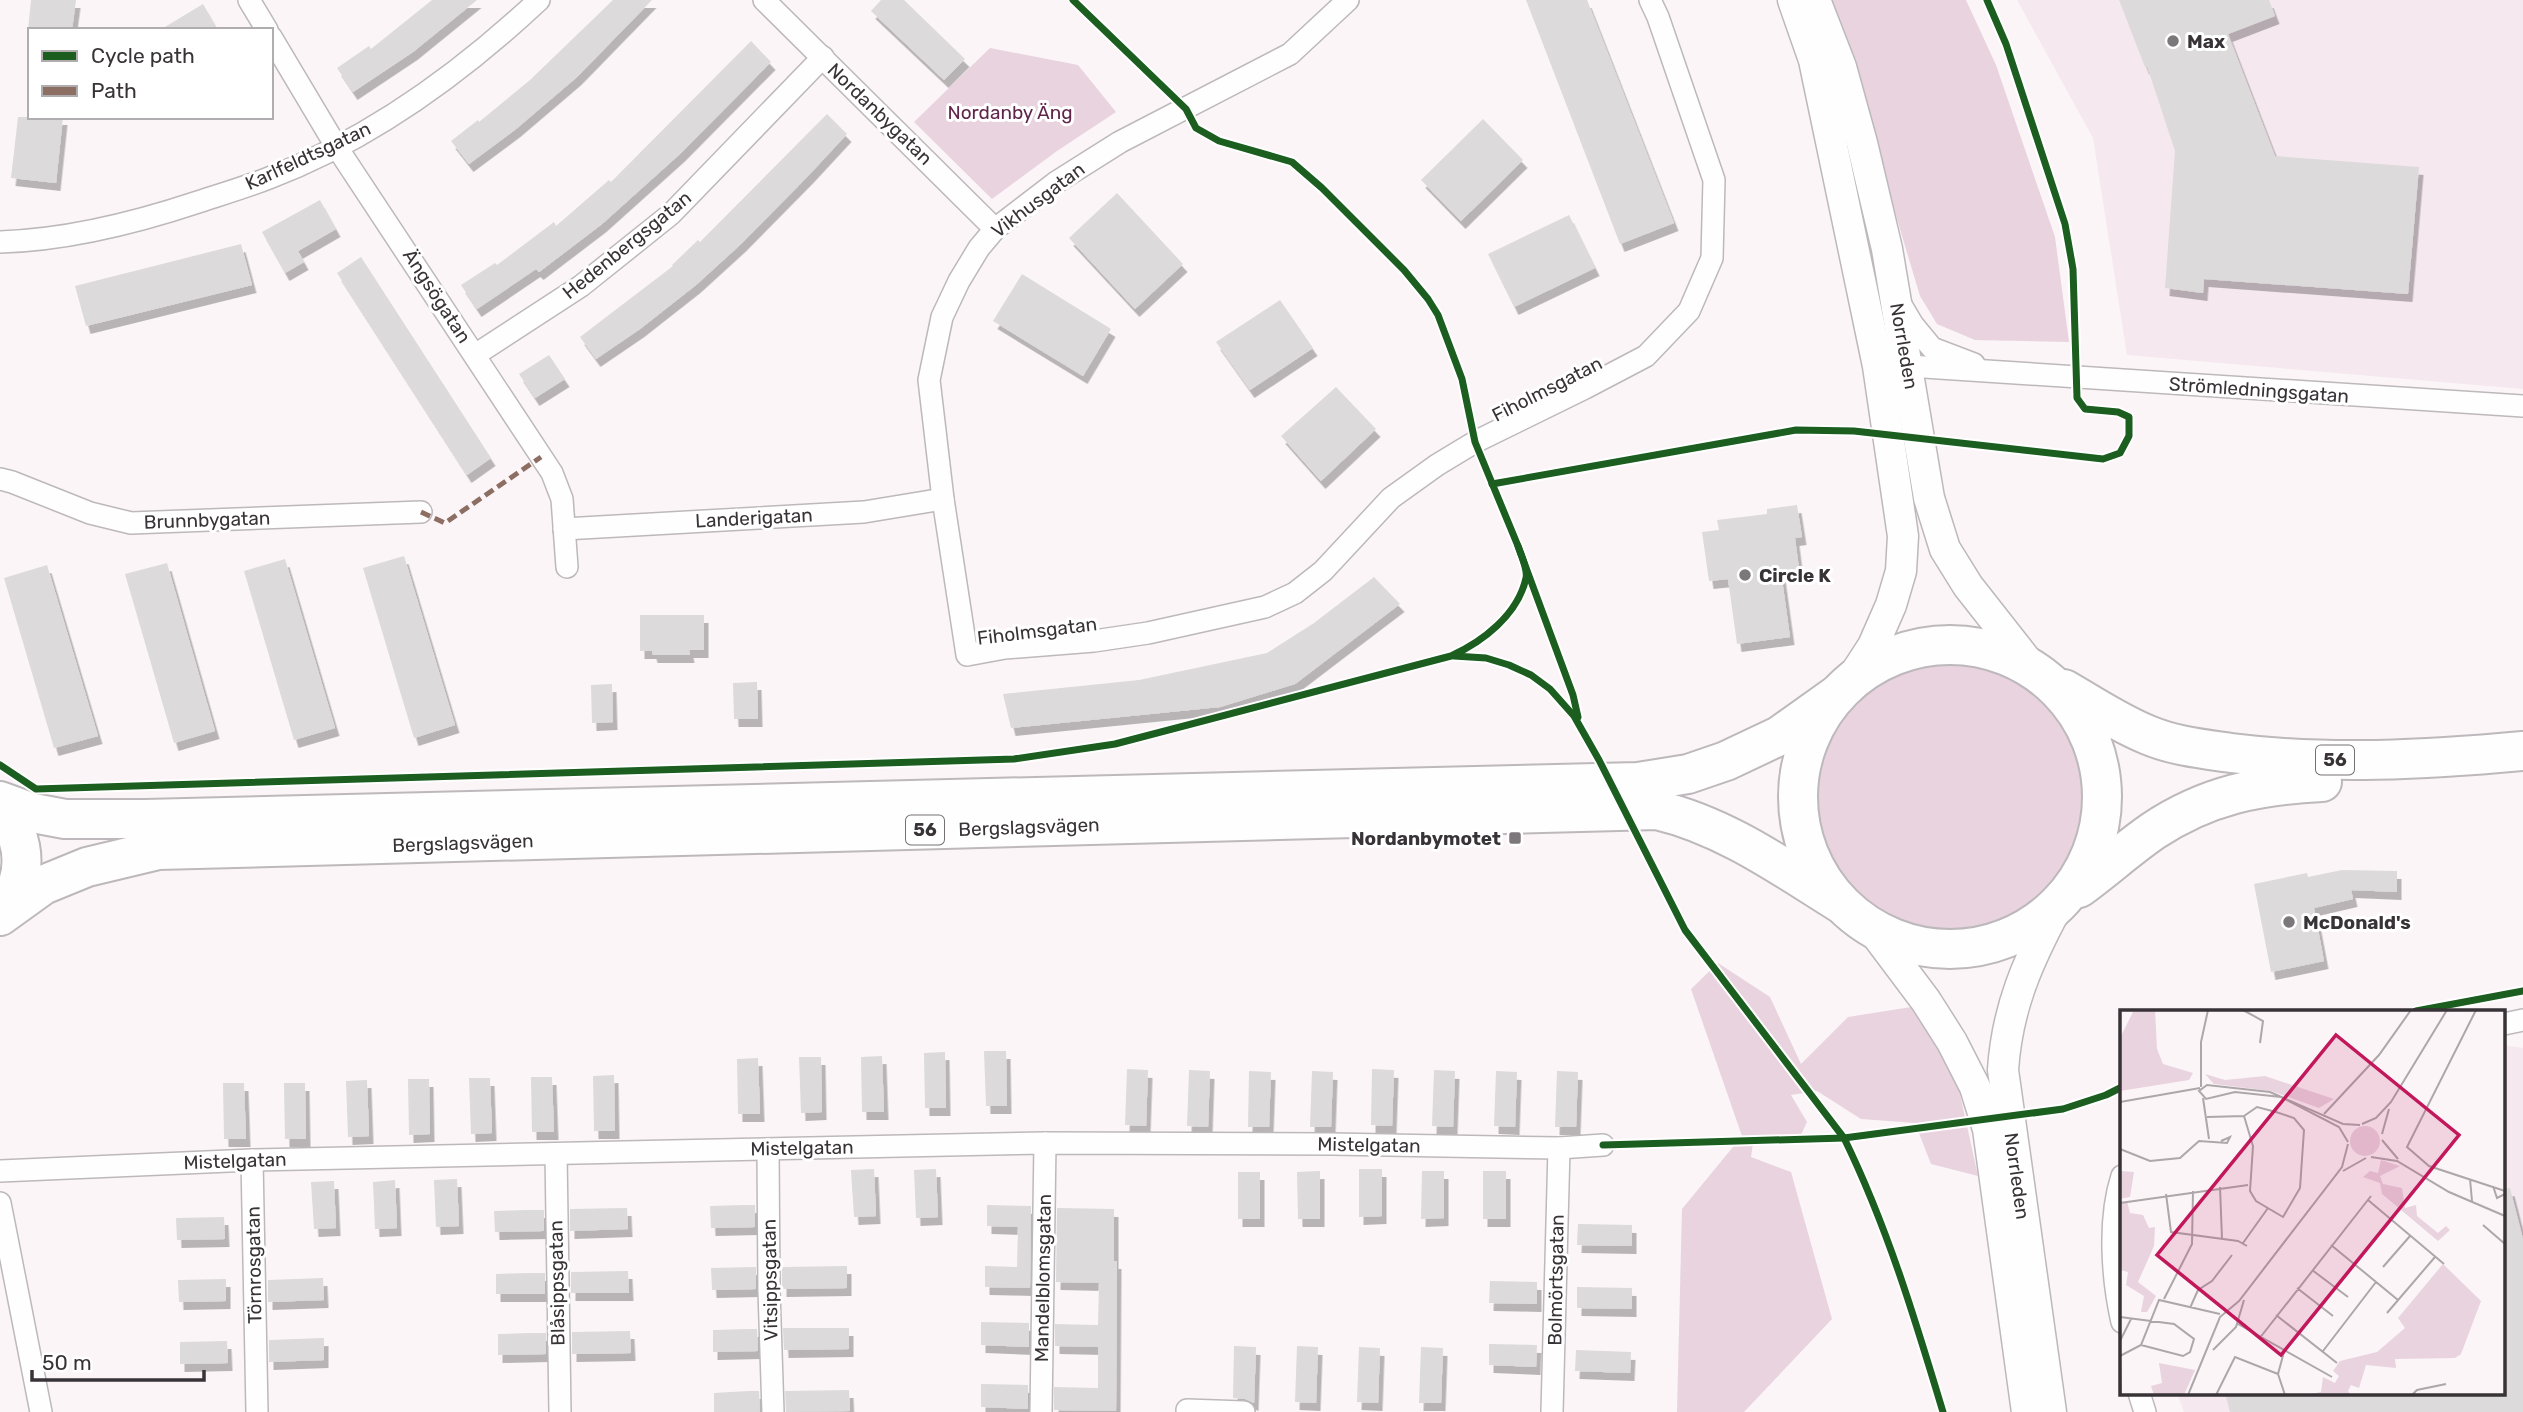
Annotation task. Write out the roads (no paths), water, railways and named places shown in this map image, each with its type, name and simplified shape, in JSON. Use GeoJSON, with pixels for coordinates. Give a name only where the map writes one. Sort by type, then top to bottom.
{"type":"FeatureCollection","features":[{"type":"Feature","properties":{"kind":"highway","name":"56"},"geometry":{"type":"LineString","coordinates":[[2523,751],[2323,761],[2278,759],[2199,749],[2149,736],[1998,653],[1959,645],[1919,648],[1881,661],[1843,688],[1815,725],[1802,761],[1797,799],[1802,837],[1817,873],[1840,903],[1872,929],[1909,944],[1948,950],[1988,946],[2025,931],[2154,830],[2197,807],[2240,792],[2277,784],[2523,769]]}},
{"type":"Feature","properties":{"kind":"highway","name":"56"},"geometry":{"type":"LineString","coordinates":[[2040,675],[2077,713],[2087,732],[2098,763],[2103,796],[2101,817],[2089,860],[2061,902]]}},
{"type":"Feature","properties":{"kind":"highway","name":"Bergslagsvägen"},"geometry":{"type":"LineString","coordinates":[[0,801],[33,813],[65,819],[145,819],[1638,782],[1688,774],[1726,761],[1779,736],[1843,688]]}},
{"type":"Feature","properties":{"kind":"highway","name":"56"},"geometry":{"type":"LineString","coordinates":[[0,808],[16,830],[23,864],[17,890],[0,916]]}},
{"type":"Feature","properties":{"kind":"highway","name":"Bergslagsvägen"},"geometry":{"type":"LineString","coordinates":[[0,916],[43,886],[87,867],[159,850],[1657,810],[1688,817],[1743,842],[1840,903]]}},
{"type":"Feature","properties":{"kind":"main road","name":"Norrleden"},"geometry":{"type":"LineString","coordinates":[[1793,0],[1814,60],[1878,366],[1903,536],[1901,571],[1891,605],[1873,646],[1843,688]]}},
{"type":"Feature","properties":{"kind":"main road","name":"Norrleden"},"geometry":{"type":"LineString","coordinates":[[1815,0],[1841,67],[1862,143],[1887,249],[1909,366],[1929,498],[1945,549],[1968,586],[2040,675]]}},
{"type":"Feature","properties":{"kind":"main road"},"geometry":{"type":"LineString","coordinates":[[1878,366],[1909,366]]}},
{"type":"Feature","properties":{"kind":"main road","name":"Norrleden"},"geometry":{"type":"LineString","coordinates":[[2051,1412],[2003,1070],[2005,1035],[2015,998],[2037,943],[2061,902]]}},
{"type":"Feature","properties":{"kind":"main road","name":"Norrleden"},"geometry":{"type":"LineString","coordinates":[[1872,929],[1926,1001],[1952,1042],[1975,1087],[1988,1129],[2027,1412]]}},
{"type":"Feature","properties":{"kind":"street"},"geometry":{"type":"LineString","coordinates":[[249,0],[266,28]]}},
{"type":"Feature","properties":{"kind":"street","name":"Karlfeldtsgatan"},"geometry":{"type":"LineString","coordinates":[[0,242],[61,235],[156,216],[270,178],[383,121],[432,90],[493,43],[539,0]]}},
{"type":"Feature","properties":{"kind":"street","name":"Nordanbygatan"},"geometry":{"type":"LineString","coordinates":[[764,0],[995,229]]}},
{"type":"Feature","properties":{"kind":"street","name":"Vikhusgatan"},"geometry":{"type":"LineString","coordinates":[[967,655],[943,499],[929,380],[942,317],[959,281],[979,248],[995,229],[1055,183],[1121,142],[1290,54],[1348,0]]}},
{"type":"Feature","properties":{"kind":"street","name":"Fiholmsgatan"},"geometry":{"type":"LineString","coordinates":[[967,655],[1005,648],[1148,633],[1265,607],[1295,593],[1323,571],[1391,498],[1437,465],[1475,442],[1646,356],[1689,310],[1712,258],[1714,180],[1650,0]]}},
{"type":"Feature","properties":{"kind":"street","name":"Ängsögatan"},"geometry":{"type":"LineString","coordinates":[[273,40],[336,146],[552,473],[562,499],[568,568]]}},
{"type":"Feature","properties":{"kind":"street","name":"Hedenbergsgatan"},"geometry":{"type":"LineString","coordinates":[[475,355],[580,286],[671,214],[823,57]]}},
{"type":"Feature","properties":{"kind":"street","name":"Strömledningsgatan"},"geometry":{"type":"LineString","coordinates":[[1895,295],[1913,325],[1932,348],[1996,372]]}},
{"type":"Feature","properties":{"kind":"street","name":"Strömledningsgatan"},"geometry":{"type":"LineString","coordinates":[[1909,366],[2523,406]]}},
{"type":"Feature","properties":{"kind":"street","name":"Brunnbygatan"},"geometry":{"type":"LineString","coordinates":[[0,479],[90,513],[131,523],[421,512]]}},
{"type":"Feature","properties":{"kind":"street","name":"Landerigatan"},"geometry":{"type":"LineString","coordinates":[[564,529],[864,512],[943,499]]}},
{"type":"Feature","properties":{"kind":"street","name":"Mistelgatan"},"geometry":{"type":"LineString","coordinates":[[0,1171],[252,1160],[1045,1143],[1559,1148],[1604,1145]]}},
{"type":"Feature","properties":{"kind":"street","name":"Mandelblomsgatan"},"geometry":{"type":"LineString","coordinates":[[1041,1412],[1045,1143]]}},
{"type":"Feature","properties":{"kind":"street","name":"Bolmörtsgatan"},"geometry":{"type":"LineString","coordinates":[[1552,1412],[1559,1148]]}},
{"type":"Feature","properties":{"kind":"street","name":"Vitsippsgatan"},"geometry":{"type":"LineString","coordinates":[[768,1149],[769,1291],[774,1412]]}},
{"type":"Feature","properties":{"kind":"street","name":"Blåsippsgatan"},"geometry":{"type":"LineString","coordinates":[[556,1154],[560,1412]]}},
{"type":"Feature","properties":{"kind":"street","name":"Törnrosgatan"},"geometry":{"type":"LineString","coordinates":[[252,1160],[257,1412]]}},
{"type":"Feature","properties":{"kind":"street"},"geometry":{"type":"LineString","coordinates":[[2120,1183],[2115,1199],[2113,1236],[2120,1313]]}},
{"type":"Feature","properties":{"kind":"street"},"geometry":{"type":"LineString","coordinates":[[0,1203],[41,1412]]}},
{"type":"Feature","properties":{"kind":"street"},"geometry":{"type":"LineString","coordinates":[[2139,1394],[2145,1412]]}},
{"type":"Feature","properties":{"kind":"street"},"geometry":{"type":"LineString","coordinates":[[1187,1410],[1244,1412]]}},
{"type":"Feature","properties":{"kind":"place","name":"Max"},"geometry":{"type":"Point","coordinates":[2173,41]}},
{"type":"Feature","properties":{"kind":"place","name":"Circle K"},"geometry":{"type":"Point","coordinates":[1745,575]}},
{"type":"Feature","properties":{"kind":"place","name":"Nordanbymotet"},"geometry":{"type":"Point","coordinates":[1515,838]}},
{"type":"Feature","properties":{"kind":"place","name":"McDonald's"},"geometry":{"type":"Point","coordinates":[2289,922]}},
{"type":"Feature","properties":{"kind":"park label","name":"Nordanby Äng"},"geometry":{"type":"Point","coordinates":[1010,112]}}]}
